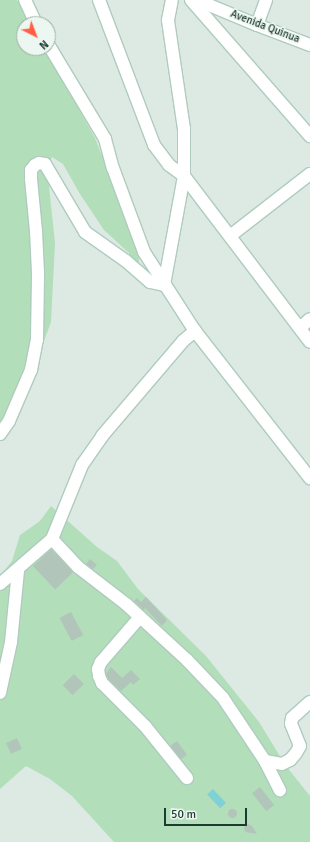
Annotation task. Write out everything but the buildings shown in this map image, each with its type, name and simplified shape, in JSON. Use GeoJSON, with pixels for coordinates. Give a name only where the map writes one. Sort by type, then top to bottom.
{"type":"FeatureCollection","features":[{"type":"Feature","properties":{"kind":"street"},"geometry":{"type":"LineString","coordinates":[[25,0],[32,16]]}},
{"type":"Feature","properties":{"kind":"street"},"geometry":{"type":"LineString","coordinates":[[99,0],[154,145],[168,165],[184,176],[310,342]]}},
{"type":"Feature","properties":{"kind":"street"},"geometry":{"type":"LineString","coordinates":[[164,285],[184,176],[184,129],[168,20],[172,0]]}},
{"type":"Feature","properties":{"kind":"street"},"geometry":{"type":"LineString","coordinates":[[191,0],[310,136]]}},
{"type":"Feature","properties":{"kind":"street","name":"Avenida Quinua"},"geometry":{"type":"LineString","coordinates":[[197,0],[257,26],[310,45]]}},
{"type":"Feature","properties":{"kind":"street"},"geometry":{"type":"LineString","coordinates":[[257,26],[266,0]]}},
{"type":"Feature","properties":{"kind":"street"},"geometry":{"type":"LineString","coordinates":[[55,56],[105,139],[113,168],[144,252],[195,331],[310,478]]}},
{"type":"Feature","properties":{"kind":"street"},"geometry":{"type":"LineString","coordinates":[[0,434],[9,421],[31,370],[37,340],[38,273],[31,179],[31,170],[35,165],[40,163],[45,164],[85,232],[126,261],[150,282],[164,285]]}},
{"type":"Feature","properties":{"kind":"street"},"geometry":{"type":"LineString","coordinates":[[230,236],[310,174]]}},
{"type":"Feature","properties":{"kind":"street"},"geometry":{"type":"LineString","coordinates":[[300,328],[310,319]]}},
{"type":"Feature","properties":{"kind":"street"},"geometry":{"type":"LineString","coordinates":[[0,584],[52,539],[82,464],[102,436],[183,341],[195,331]]}},
{"type":"Feature","properties":{"kind":"street"},"geometry":{"type":"LineString","coordinates":[[52,539],[78,567],[140,617],[187,660],[222,698],[265,760],[280,790]]}},
{"type":"Feature","properties":{"kind":"street"},"geometry":{"type":"LineString","coordinates":[[0,693],[11,642],[18,570]]}},
{"type":"Feature","properties":{"kind":"street"},"geometry":{"type":"LineString","coordinates":[[140,617],[101,662],[98,669],[98,676],[102,684],[145,726],[187,778]]}},
{"type":"Feature","properties":{"kind":"street"},"geometry":{"type":"LineString","coordinates":[[265,760],[282,764],[290,760],[296,753],[300,746],[291,724],[292,718],[310,702]]}},
{"type":"Feature","properties":{"kind":"green space"},"geometry":{"type":"Polygon","coordinates":[[[0,0],[17,0],[26,16],[16,16],[16,56],[49,56],[95,138],[139,250],[139,274],[129,253],[104,230],[80,194],[63,164],[52,157],[47,167],[55,243],[51,322],[31,377],[0,426],[0,0]]]}},
{"type":"Feature","properties":{"kind":"green space"},"geometry":{"type":"Polygon","coordinates":[[[51,506],[97,547],[117,561],[138,589],[206,656],[259,722],[286,766],[310,796],[310,842],[114,842],[72,796],[50,779],[26,766],[0,789],[0,576],[12,561],[20,535],[40,521],[51,506]]]}},
{"type":"Feature","properties":{"kind":"water"},"geometry":{"type":"Polygon","coordinates":[[[213,789],[226,803],[220,808],[207,794],[213,789]]]}}]}
